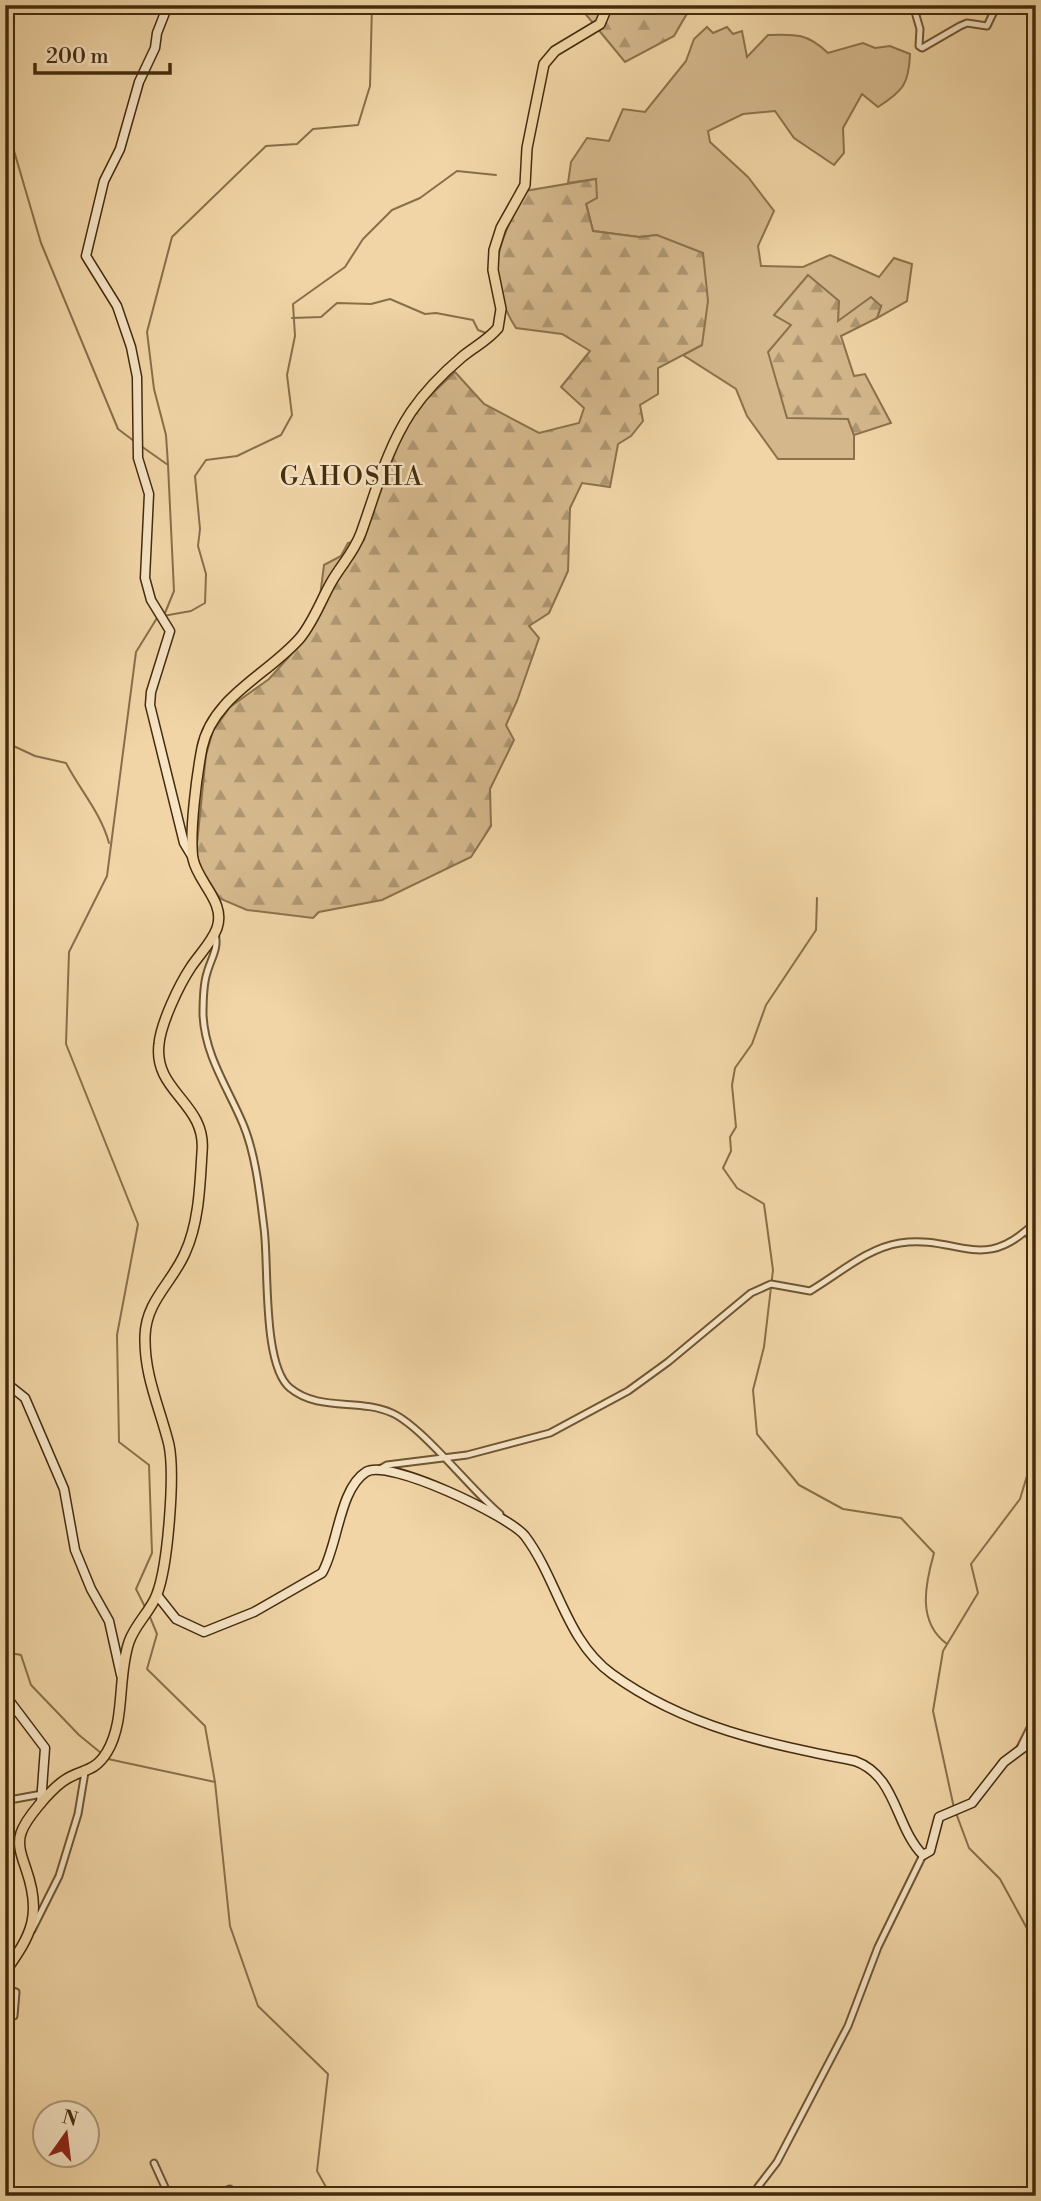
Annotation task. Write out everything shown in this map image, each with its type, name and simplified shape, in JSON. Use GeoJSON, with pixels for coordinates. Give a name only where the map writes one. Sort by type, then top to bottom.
{"type":"FeatureCollection","features":[{"type":"Feature","properties":{"kind":"main road"},"geometry":{"type":"LineString","coordinates":[[5,1972],[31,1930],[35,1899],[20,1848],[20,1835],[60,1783],[92,1770],[106,1754],[115,1727],[121,1675],[130,1638],[157,1595],[165,1552],[171,1464],[163,1423],[149,1380],[145,1333],[153,1303],[186,1253],[193,1228],[203,1146],[203,1130],[197,1118],[168,1084],[161,1069],[159,1044],[176,994],[215,933],[218,906],[193,858],[202,746],[210,727],[225,705],[306,630],[332,581],[352,555],[381,469],[410,413],[453,365],[498,328],[501,309],[493,270],[494,250],[506,218],[524,185],[527,148],[544,64],[555,51],[600,24],[608,5]]}},
{"type":"Feature","properties":{"kind":"street"},"geometry":{"type":"LineString","coordinates":[[168,5],[157,33],[155,48],[139,82],[120,149],[104,181],[86,256],[109,290],[124,320],[137,377],[137,443],[149,494],[145,578],[150,600],[170,636],[158,667],[150,705],[184,843],[193,858]]}},
{"type":"Feature","properties":{"kind":"street"},"geometry":{"type":"LineString","coordinates":[[913,5],[920,29],[919,46],[922,48],[967,23],[987,26],[997,5]]}},
{"type":"Feature","properties":{"kind":"street"},"geometry":{"type":"LineString","coordinates":[[215,933],[217,943],[206,975],[203,1016],[213,1063],[244,1126],[254,1168],[264,1229],[271,1329],[279,1374],[288,1387],[307,1398],[330,1404],[364,1405],[394,1413],[515,1527],[532,1549],[594,1660],[658,1702],[707,1726],[864,1764],[887,1787],[923,1855]]}},
{"type":"Feature","properties":{"kind":"street"},"geometry":{"type":"LineString","coordinates":[[378,1470],[387,1465],[467,1455],[550,1433],[591,1413],[668,1362],[751,1293],[771,1283],[810,1291],[872,1252],[900,1243],[996,1250],[1026,1231],[1036,1221]]}},
{"type":"Feature","properties":{"kind":"street"},"geometry":{"type":"LineString","coordinates":[[1026,1231],[1036,1244]]}},
{"type":"Feature","properties":{"kind":"street"},"geometry":{"type":"LineString","coordinates":[[5,1382],[25,1398],[85,1565],[109,1621],[121,1675]]}},
{"type":"Feature","properties":{"kind":"street"},"geometry":{"type":"LineString","coordinates":[[157,1595],[176,1619],[204,1632],[236,1621],[311,1580],[322,1573],[330,1559],[346,1503],[357,1482],[366,1472],[378,1470],[412,1476],[515,1527]]}},
{"type":"Feature","properties":{"kind":"street"},"geometry":{"type":"LineString","coordinates":[[5,1695],[45,1748],[41,1805]]}},
{"type":"Feature","properties":{"kind":"street"},"geometry":{"type":"LineString","coordinates":[[1019,1749],[1036,1716]]}},
{"type":"Feature","properties":{"kind":"street"},"geometry":{"type":"LineString","coordinates":[[751,2196],[778,2162],[848,2026],[877,1947],[923,1855],[930,1851],[939,1817],[972,1803],[996,1770],[1036,1738]]}},
{"type":"Feature","properties":{"kind":"street"},"geometry":{"type":"LineString","coordinates":[[31,1930],[59,1876],[78,1814],[85,1772]]}},
{"type":"Feature","properties":{"kind":"street"},"geometry":{"type":"LineString","coordinates":[[5,1797],[23,1799],[42,1794]]}},
{"type":"Feature","properties":{"kind":"street"},"geometry":{"type":"LineString","coordinates":[[5,1988],[16,1992],[18,1999],[14,2016],[5,2013]]}},
{"type":"Feature","properties":{"kind":"street"},"geometry":{"type":"LineString","coordinates":[[154,2163],[169,2196]]}},
{"type":"Feature","properties":{"kind":"street"},"geometry":{"type":"LineString","coordinates":[[211,2196],[230,2189]]}},
{"type":"Feature","properties":{"kind":"green space"},"geometry":{"type":"Polygon","coordinates":[[[578,5],[607,5],[612,11],[616,5],[692,5],[674,36],[625,62],[578,5]]]}},
{"type":"Feature","properties":{"kind":"green space"},"geometry":{"type":"Polygon","coordinates":[[[707,27],[713,33],[727,27],[733,34],[742,31],[747,57],[768,35],[807,38],[828,53],[863,43],[875,48],[890,46],[910,54],[906,80],[893,96],[878,107],[862,94],[843,128],[844,153],[834,165],[794,138],[775,111],[743,114],[708,131],[710,142],[748,177],[774,211],[758,246],[761,266],[803,267],[830,255],[879,277],[894,258],[912,264],[907,301],[877,318],[881,306],[837,322],[774,315],[791,324],[848,419],[854,435],[854,459],[778,459],[747,416],[736,389],[683,355],[702,345],[657,235],[639,237],[593,231],[586,203],[596,179],[568,183],[571,162],[587,138],[609,141],[623,109],[645,112],[686,61],[694,39],[707,27]]]}},
{"type":"Feature","properties":{"kind":"green space"},"geometry":{"type":"Polygon","coordinates":[[[596,179],[597,198],[586,204],[593,231],[639,237],[657,235],[703,253],[708,301],[702,345],[658,368],[658,394],[640,405],[643,421],[631,436],[618,444],[610,487],[582,483],[570,508],[568,571],[549,613],[529,626],[539,638],[506,725],[514,740],[490,789],[491,826],[471,857],[382,900],[319,912],[313,918],[247,910],[221,899],[202,875],[196,854],[206,755],[213,731],[230,707],[269,679],[305,639],[317,620],[324,565],[341,556],[348,543],[364,540],[378,480],[419,406],[455,372],[484,404],[539,433],[579,423],[584,408],[561,387],[590,351],[562,334],[516,328],[499,291],[498,258],[508,226],[525,191],[596,179]]]}},
{"type":"Feature","properties":{"kind":"green space"},"geometry":{"type":"Polygon","coordinates":[[[808,275],[839,301],[838,321],[871,297],[881,306],[877,318],[841,336],[854,376],[865,374],[891,423],[854,435],[848,419],[787,418],[768,352],[791,325],[774,315],[808,275]]]}},
{"type":"Feature","properties":{"kind":"waterway"},"geometry":{"type":"LineString","coordinates":[[168,465],[166,435],[154,389],[147,332],[172,237],[266,146],[297,144],[313,129],[358,125],[370,86],[372,5]]}},
{"type":"Feature","properties":{"kind":"waterway"},"geometry":{"type":"LineString","coordinates":[[5,120],[41,243],[118,429],[134,441]]}},
{"type":"Feature","properties":{"kind":"waterway"},"geometry":{"type":"LineString","coordinates":[[163,616],[191,611],[205,603],[206,574],[198,546],[200,529],[195,476],[206,460],[237,456],[281,435],[292,415],[287,375],[295,336],[293,304],[345,267],[363,239],[392,210],[420,198],[457,171],[496,175]]}},
{"type":"Feature","properties":{"kind":"waterway"},"geometry":{"type":"LineString","coordinates":[[292,318],[321,317],[337,303],[371,304],[390,299],[425,314],[436,313],[473,320],[478,330],[486,333]]}},
{"type":"Feature","properties":{"kind":"waterway"},"geometry":{"type":"LineString","coordinates":[[141,446],[168,465],[174,591],[165,613]]}},
{"type":"Feature","properties":{"kind":"waterway"},"geometry":{"type":"LineString","coordinates":[[146,1609],[136,1589],[152,1553],[149,1465],[119,1442],[117,1335],[138,1224],[66,1044],[69,952],[107,876],[136,652],[157,618]]}},
{"type":"Feature","properties":{"kind":"waterway"},"geometry":{"type":"LineString","coordinates":[[5,742],[35,756],[66,763],[96,812],[109,843]]}},
{"type":"Feature","properties":{"kind":"waterway"},"geometry":{"type":"LineString","coordinates":[[817,898],[816,930],[766,1005],[752,1044],[735,1068],[732,1085],[736,1127],[730,1137],[731,1151],[723,1168],[737,1188],[764,1204],[773,1270],[764,1347],[753,1390],[757,1434],[799,1485],[843,1509],[901,1518],[934,1553],[926,1590],[927,1614],[937,1635],[947,1644]]}},
{"type":"Feature","properties":{"kind":"waterway"},"geometry":{"type":"LineString","coordinates":[[954,1808],[933,1711],[943,1651],[978,1593],[971,1564],[1020,1499],[1036,1446]]}},
{"type":"Feature","properties":{"kind":"waterway"},"geometry":{"type":"LineString","coordinates":[[150,1617],[157,1634],[147,1669],[205,1726],[215,1782]]}},
{"type":"Feature","properties":{"kind":"waterway"},"geometry":{"type":"LineString","coordinates":[[5,1652],[21,1655],[31,1685],[79,1735],[101,1753]]}},
{"type":"Feature","properties":{"kind":"waterway"},"geometry":{"type":"LineString","coordinates":[[108,1759],[215,1782],[230,1926],[258,2006],[328,2074],[317,2171],[331,2196]]}},
{"type":"Feature","properties":{"kind":"waterway"},"geometry":{"type":"LineString","coordinates":[[956,1813],[969,1848],[1000,1879],[1036,1945]]}},
{"type":"Feature","properties":{"kind":"waterway"},"geometry":{"type":"LineString","coordinates":[[1036,1962],[1031,2007],[1036,2011]]}},
{"type":"Feature","properties":{"kind":"district","name":"GAHOSHA"},"geometry":{"type":"Point","coordinates":[352,477]}}]}
